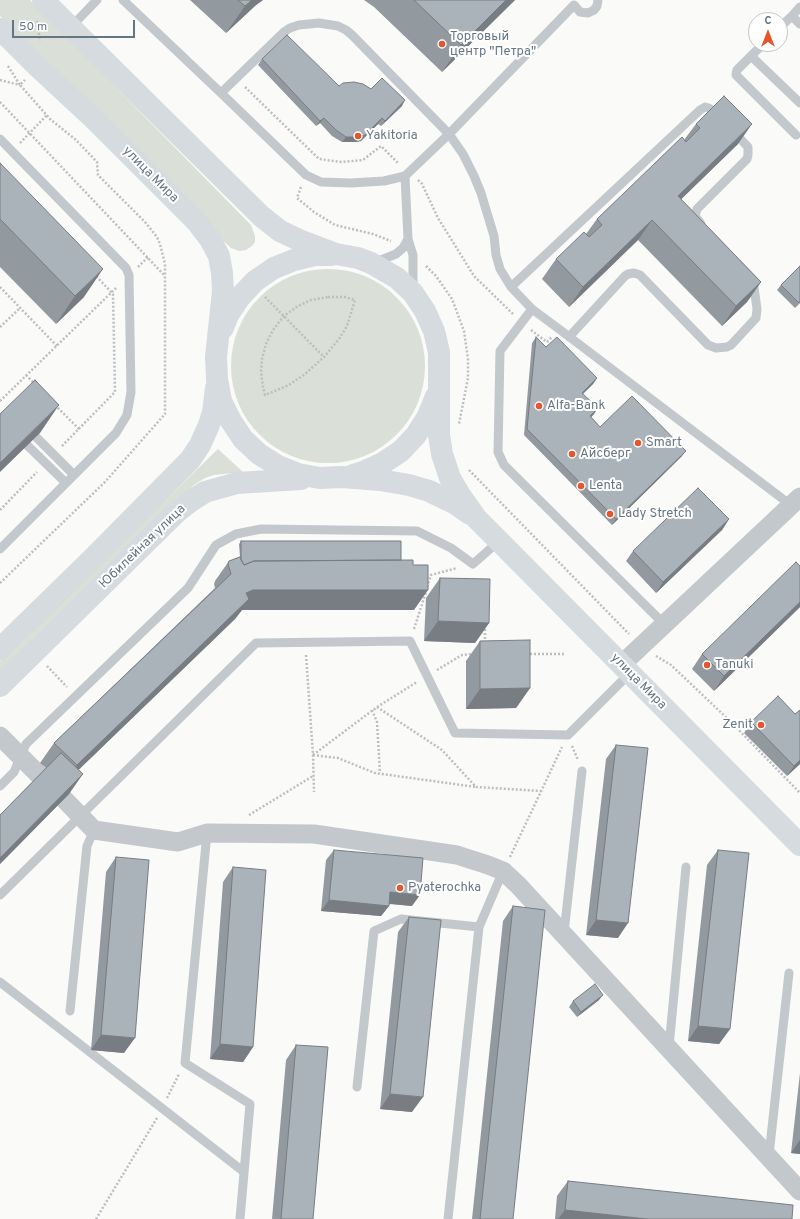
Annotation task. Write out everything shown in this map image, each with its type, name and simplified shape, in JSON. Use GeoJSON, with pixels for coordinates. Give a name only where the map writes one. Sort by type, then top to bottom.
{"type":"FeatureCollection","features":[{"type":"Feature","properties":{"kind":"main road","name":"улица Мира"},"geometry":{"type":"LineString","coordinates":[[40,10],[71,27],[261,216],[286,234],[299,240],[336,254],[358,258],[371,263],[397,278],[413,293],[425,311],[434,331],[439,352],[439,436],[442,454],[450,478],[460,496],[477,519],[499,542],[800,845]]}},
{"type":"Feature","properties":{"kind":"main road","name":"улица Мира"},"geometry":{"type":"LineString","coordinates":[[0,29],[94,119],[192,217],[210,239],[219,256],[223,291],[216,357],[217,379],[222,401],[231,421],[243,439],[259,454],[278,466],[298,474],[320,478],[342,477],[380,480],[409,485],[429,491],[454,503],[477,519]]}},
{"type":"Feature","properties":{"kind":"main road","name":"улица Мира"},"geometry":{"type":"LineString","coordinates":[[216,357],[220,336],[228,315],[240,297],[252,284],[274,268],[294,260],[315,255],[336,254]]}},
{"type":"Feature","properties":{"kind":"main road","name":"улица Мира"},"geometry":{"type":"LineString","coordinates":[[342,477],[363,472],[383,463],[401,451],[416,435],[428,416],[436,396],[440,374]]}},
{"type":"Feature","properties":{"kind":"main road","name":"Юбилейная улица"},"geometry":{"type":"LineString","coordinates":[[0,649],[190,460],[200,445],[213,412],[216,398],[217,379]]}},
{"type":"Feature","properties":{"kind":"main road","name":"Юбилейная улица"},"geometry":{"type":"LineString","coordinates":[[0,686],[178,511],[191,501],[205,492],[237,483],[320,478]]}},
{"type":"Feature","properties":{"kind":"street"},"geometry":{"type":"LineString","coordinates":[[625,669],[664,624],[796,502]]}},
{"type":"Feature","properties":{"kind":"street"},"geometry":{"type":"LineString","coordinates":[[0,736],[42,778]]}},
{"type":"Feature","properties":{"kind":"street"},"geometry":{"type":"LineString","coordinates":[[64,799],[94,830],[178,842],[207,833],[314,834],[457,854],[503,872],[518,885],[564,934],[800,1191]]}},
{"type":"Feature","properties":{"kind":"lane"},"geometry":{"type":"LineString","coordinates":[[71,27],[97,0]]}},
{"type":"Feature","properties":{"kind":"lane"},"geometry":{"type":"LineString","coordinates":[[123,0],[222,93],[306,175],[312,179],[332,183],[384,181],[405,176],[449,134],[572,3],[580,12],[588,13],[597,6],[598,0]]}},
{"type":"Feature","properties":{"kind":"lane"},"geometry":{"type":"LineString","coordinates":[[788,20],[800,7]]}},
{"type":"Feature","properties":{"kind":"lane"},"geometry":{"type":"LineString","coordinates":[[792,16],[800,24]]}},
{"type":"Feature","properties":{"kind":"lane"},"geometry":{"type":"LineString","coordinates":[[222,93],[284,32],[299,25],[318,23],[328,24],[338,26],[352,35],[449,134],[463,154],[474,176],[494,236],[500,269],[511,287],[532,309],[569,337],[796,502]]}},
{"type":"Feature","properties":{"kind":"lane"},"geometry":{"type":"LineString","coordinates":[[755,52],[736,71],[736,75],[796,134]]}},
{"type":"Feature","properties":{"kind":"lane"},"geometry":{"type":"LineString","coordinates":[[751,56],[800,103]]}},
{"type":"Feature","properties":{"kind":"lane"},"geometry":{"type":"LineString","coordinates":[[511,287],[700,110],[706,107],[712,109],[746,144],[748,152],[747,159],[697,209],[696,216],[708,230]]}},
{"type":"Feature","properties":{"kind":"lane"},"geometry":{"type":"LineString","coordinates":[[0,139],[126,268],[129,275],[131,392],[127,415],[116,433],[0,549]]}},
{"type":"Feature","properties":{"kind":"lane"},"geometry":{"type":"LineString","coordinates":[[405,176],[408,239],[413,255],[413,293]]}},
{"type":"Feature","properties":{"kind":"lane"},"geometry":{"type":"LineString","coordinates":[[371,263],[384,260],[396,254],[403,248],[408,239]]}},
{"type":"Feature","properties":{"kind":"lane"},"geometry":{"type":"LineString","coordinates":[[569,337],[625,276],[634,273],[640,275],[708,345],[716,348],[727,347],[731,345],[756,318],[757,309],[753,282],[750,273]]}},
{"type":"Feature","properties":{"kind":"lane"},"geometry":{"type":"LineString","coordinates":[[532,309],[500,351],[498,452],[504,464],[664,624]]}},
{"type":"Feature","properties":{"kind":"lane"},"geometry":{"type":"LineString","coordinates":[[36,437],[74,475]]}},
{"type":"Feature","properties":{"kind":"lane"},"geometry":{"type":"LineString","coordinates":[[27,444],[66,483]]}},
{"type":"Feature","properties":{"kind":"lane"},"geometry":{"type":"LineString","coordinates":[[0,786],[14,772],[26,744],[188,588],[216,545],[236,534],[261,529],[417,531],[451,548],[473,564],[499,542]]}},
{"type":"Feature","properties":{"kind":"lane"},"geometry":{"type":"LineString","coordinates":[[0,895],[256,642],[410,641],[455,734],[568,735],[625,669]]}},
{"type":"Feature","properties":{"kind":"lane"},"geometry":{"type":"LineString","coordinates":[[564,934],[582,771]]}},
{"type":"Feature","properties":{"kind":"lane"},"geometry":{"type":"LineString","coordinates":[[70,1011],[87,846],[94,830]]}},
{"type":"Feature","properties":{"kind":"lane"},"geometry":{"type":"LineString","coordinates":[[207,833],[185,1063],[250,1104],[240,1219]]}},
{"type":"Feature","properties":{"kind":"lane"},"geometry":{"type":"LineString","coordinates":[[669,1048],[686,867]]}},
{"type":"Feature","properties":{"kind":"lane"},"geometry":{"type":"LineString","coordinates":[[448,1219],[479,927],[503,872]]}},
{"type":"Feature","properties":{"kind":"lane"},"geometry":{"type":"LineString","coordinates":[[357,1087],[374,931],[401,919],[479,927]]}},
{"type":"Feature","properties":{"kind":"lane"},"geometry":{"type":"LineString","coordinates":[[768,1156],[789,973]]}},
{"type":"Feature","properties":{"kind":"lane"},"geometry":{"type":"LineString","coordinates":[[0,982],[244,1172]]}},
{"type":"Feature","properties":{"kind":"path"},"geometry":{"type":"LineString","coordinates":[[20,85],[42,59],[40,10]]}},
{"type":"Feature","properties":{"kind":"path"},"geometry":{"type":"LineString","coordinates":[[0,583],[105,482],[165,414],[165,276],[163,253],[157,238],[152,230],[98,175],[97,162],[76,140],[47,115],[20,85],[4,60]]}},
{"type":"Feature","properties":{"kind":"path"},"geometry":{"type":"LineString","coordinates":[[0,80],[20,85]]}},
{"type":"Feature","properties":{"kind":"path"},"geometry":{"type":"LineString","coordinates":[[0,102],[165,276]]}},
{"type":"Feature","properties":{"kind":"path"},"geometry":{"type":"LineString","coordinates":[[15,147],[47,115]]}},
{"type":"Feature","properties":{"kind":"path"},"geometry":{"type":"LineString","coordinates":[[134,271],[148,257]]}},
{"type":"Feature","properties":{"kind":"path"},"geometry":{"type":"LineString","coordinates":[[58,451],[115,392],[113,294],[95,276]]}},
{"type":"Feature","properties":{"kind":"path"},"geometry":{"type":"LineString","coordinates":[[252,284],[324,357]]}},
{"type":"Feature","properties":{"kind":"path"},"geometry":{"type":"LineString","coordinates":[[0,400],[120,285]]}},
{"type":"Feature","properties":{"kind":"path"},"geometry":{"type":"LineString","coordinates":[[0,287],[57,346]]}},
{"type":"Feature","properties":{"kind":"path"},"geometry":{"type":"LineString","coordinates":[[345,297],[355,300],[347,326],[339,339],[324,357],[289,385],[265,395],[262,387],[262,359],[272,330],[284,316],[298,306],[311,300],[345,297]]}},
{"type":"Feature","properties":{"kind":"path"},"geometry":{"type":"LineString","coordinates":[[0,327],[20,308]]}},
{"type":"Feature","properties":{"kind":"path"},"geometry":{"type":"LineString","coordinates":[[26,375],[36,385]]}},
{"type":"Feature","properties":{"kind":"path"},"geometry":{"type":"LineString","coordinates":[[52,401],[79,429]]}},
{"type":"Feature","properties":{"kind":"path"},"geometry":{"type":"LineString","coordinates":[[0,510],[38,471]]}},
{"type":"Feature","properties":{"kind":"path"},"geometry":{"type":"LineString","coordinates":[[410,641],[431,575],[473,564]]}},
{"type":"Feature","properties":{"kind":"path"},"geometry":{"type":"LineString","coordinates":[[485,646],[486,623]]}},
{"type":"Feature","properties":{"kind":"path"},"geometry":{"type":"LineString","coordinates":[[305,642],[313,755],[314,792]]}},
{"type":"Feature","properties":{"kind":"path"},"geometry":{"type":"LineString","coordinates":[[377,707],[442,750],[476,787]]}},
{"type":"Feature","properties":{"kind":"path"},"geometry":{"type":"LineString","coordinates":[[372,710],[377,722],[380,773]]}},
{"type":"Feature","properties":{"kind":"path"},"geometry":{"type":"LineString","coordinates":[[568,735],[582,771]]}},
{"type":"Feature","properties":{"kind":"path"},"geometry":{"type":"LineString","coordinates":[[503,872],[568,735]]}},
{"type":"Feature","properties":{"kind":"path"},"geometry":{"type":"LineString","coordinates":[[313,755],[338,758],[375,773],[476,787],[541,791]]}},
{"type":"Feature","properties":{"kind":"path"},"geometry":{"type":"LineString","coordinates":[[246,817],[313,776]]}},
{"type":"Feature","properties":{"kind":"path"},"geometry":{"type":"LineString","coordinates":[[96,1219],[162,1109],[185,1063]]}},
{"type":"Feature","properties":{"kind":"shaded area"},"geometry":{"type":"Polygon","coordinates":[[[0,0],[30,0],[251,225],[255,236],[255,242],[252,246],[246,250],[239,251],[231,248],[210,228],[0,16],[0,0]]]}},
{"type":"Feature","properties":{"kind":"shaded area"},"geometry":{"type":"Polygon","coordinates":[[[328,269],[356,273],[374,281],[389,291],[403,305],[413,320],[421,338],[425,366],[421,394],[413,412],[403,427],[389,441],[374,451],[356,459],[328,463],[300,459],[282,451],[267,441],[253,427],[243,412],[235,394],[231,366],[235,338],[243,320],[253,305],[267,291],[282,281],[300,273],[328,269]]]}},
{"type":"Feature","properties":{"kind":"shaded area"},"geometry":{"type":"Polygon","coordinates":[[[218,449],[243,472],[214,475],[205,478],[194,485],[0,673],[0,661],[218,449]]]}},
{"type":"Feature","properties":{"kind":"building"},"geometry":{"type":"Polygon","coordinates":[[[238,0],[252,0],[245,6],[238,0]]]}},
{"type":"Feature","properties":{"kind":"building"},"geometry":{"type":"Polygon","coordinates":[[[414,0],[506,0],[461,45],[414,0]]]}},
{"type":"Feature","properties":{"kind":"building"},"geometry":{"type":"Polygon","coordinates":[[[287,35],[339,86],[343,83],[354,82],[363,84],[371,89],[382,78],[405,100],[385,121],[382,118],[365,135],[360,137],[346,137],[336,130],[324,118],[320,121],[262,59],[287,35]]]}},
{"type":"Feature","properties":{"kind":"building"},"geometry":{"type":"Polygon","coordinates":[[[724,96],[752,124],[678,196],[761,282],[736,306],[652,220],[583,287],[556,259],[584,232],[589,237],[602,225],[597,219],[682,137],[686,142],[700,128],[696,124],[724,96]]]}},
{"type":"Feature","properties":{"kind":"building"},"geometry":{"type":"Polygon","coordinates":[[[0,163],[103,269],[75,296],[0,219],[0,163]]]}},
{"type":"Feature","properties":{"kind":"building"},"geometry":{"type":"Polygon","coordinates":[[[800,266],[800,301],[799,303],[781,285],[800,266]]]}},
{"type":"Feature","properties":{"kind":"building"},"geometry":{"type":"Polygon","coordinates":[[[536,337],[546,347],[557,337],[597,378],[582,393],[598,408],[590,416],[600,427],[632,396],[686,451],[616,519],[527,429],[536,337]]]}},
{"type":"Feature","properties":{"kind":"building"},"geometry":{"type":"Polygon","coordinates":[[[35,380],[59,405],[0,463],[0,414],[35,380]]]}},
{"type":"Feature","properties":{"kind":"building"},"geometry":{"type":"Polygon","coordinates":[[[698,488],[729,519],[663,582],[633,551],[698,488]]]}},
{"type":"Feature","properties":{"kind":"building"},"geometry":{"type":"Polygon","coordinates":[[[241,541],[401,541],[401,560],[254,561],[244,565],[241,560],[241,541]]]}},
{"type":"Feature","properties":{"kind":"building"},"geometry":{"type":"Polygon","coordinates":[[[240,557],[244,565],[254,561],[413,560],[413,565],[428,565],[428,590],[253,590],[246,593],[249,599],[77,765],[54,743],[231,574],[228,564],[229,561],[240,557]]]}},
{"type":"Feature","properties":{"kind":"building"},"geometry":{"type":"Polygon","coordinates":[[[796,562],[800,566],[800,602],[724,676],[702,654],[796,562]]]}},
{"type":"Feature","properties":{"kind":"building"},"geometry":{"type":"Polygon","coordinates":[[[440,578],[490,579],[489,623],[438,621],[440,578]]]}},
{"type":"Feature","properties":{"kind":"building"},"geometry":{"type":"Polygon","coordinates":[[[530,640],[530,688],[480,689],[480,641],[530,640]]]}},
{"type":"Feature","properties":{"kind":"building"},"geometry":{"type":"Polygon","coordinates":[[[778,696],[795,714],[800,710],[800,760],[794,766],[751,722],[778,696]]]}},
{"type":"Feature","properties":{"kind":"building"},"geometry":{"type":"Polygon","coordinates":[[[616,745],[648,748],[628,923],[596,920],[616,745]]]}},
{"type":"Feature","properties":{"kind":"building"},"geometry":{"type":"Polygon","coordinates":[[[61,753],[83,774],[0,858],[0,815],[61,753]]]}},
{"type":"Feature","properties":{"kind":"building"},"geometry":{"type":"Polygon","coordinates":[[[334,850],[423,858],[420,895],[390,892],[389,906],[329,900],[334,850]]]}},
{"type":"Feature","properties":{"kind":"building"},"geometry":{"type":"Polygon","coordinates":[[[718,850],[749,853],[730,1029],[698,1026],[718,850]]]}},
{"type":"Feature","properties":{"kind":"building"},"geometry":{"type":"Polygon","coordinates":[[[116,857],[149,860],[135,1038],[101,1035],[116,857]]]}},
{"type":"Feature","properties":{"kind":"building"},"geometry":{"type":"Polygon","coordinates":[[[233,867],[266,870],[253,1047],[220,1044],[233,867]]]}},
{"type":"Feature","properties":{"kind":"building"},"geometry":{"type":"Polygon","coordinates":[[[513,906],[545,910],[513,1219],[480,1219],[513,906]]]}},
{"type":"Feature","properties":{"kind":"building"},"geometry":{"type":"Polygon","coordinates":[[[409,917],[441,920],[423,1097],[390,1094],[409,917]]]}},
{"type":"Feature","properties":{"kind":"building"},"geometry":{"type":"Polygon","coordinates":[[[595,984],[603,995],[581,1012],[573,1001],[595,984]]]}},
{"type":"Feature","properties":{"kind":"building"},"geometry":{"type":"Polygon","coordinates":[[[296,1045],[328,1047],[313,1219],[281,1219],[296,1045]]]}},
{"type":"Feature","properties":{"kind":"building"},"geometry":{"type":"Polygon","coordinates":[[[568,1181],[793,1205],[792,1219],[647,1219],[565,1210],[568,1181]]]}},
{"type":"Feature","properties":{"kind":"place","name":"Торговый центр \"Петра\""},"geometry":{"type":"Point","coordinates":[442,44]}},
{"type":"Feature","properties":{"kind":"place","name":"Yakitoria"},"geometry":{"type":"Point","coordinates":[358,136]}},
{"type":"Feature","properties":{"kind":"place","name":"Alfa-Bank"},"geometry":{"type":"Point","coordinates":[539,406]}},
{"type":"Feature","properties":{"kind":"place","name":"Smart"},"geometry":{"type":"Point","coordinates":[638,443]}},
{"type":"Feature","properties":{"kind":"place","name":"Айсберг"},"geometry":{"type":"Point","coordinates":[572,454]}},
{"type":"Feature","properties":{"kind":"place","name":"Lenta"},"geometry":{"type":"Point","coordinates":[581,486]}},
{"type":"Feature","properties":{"kind":"place","name":"Lady Stretch"},"geometry":{"type":"Point","coordinates":[610,514]}},
{"type":"Feature","properties":{"kind":"place","name":"Tanuki"},"geometry":{"type":"Point","coordinates":[707,665]}},
{"type":"Feature","properties":{"kind":"place","name":"Zenit"},"geometry":{"type":"Point","coordinates":[761,725]}},
{"type":"Feature","properties":{"kind":"place","name":"Pyaterochka"},"geometry":{"type":"Point","coordinates":[400,888]}}]}
